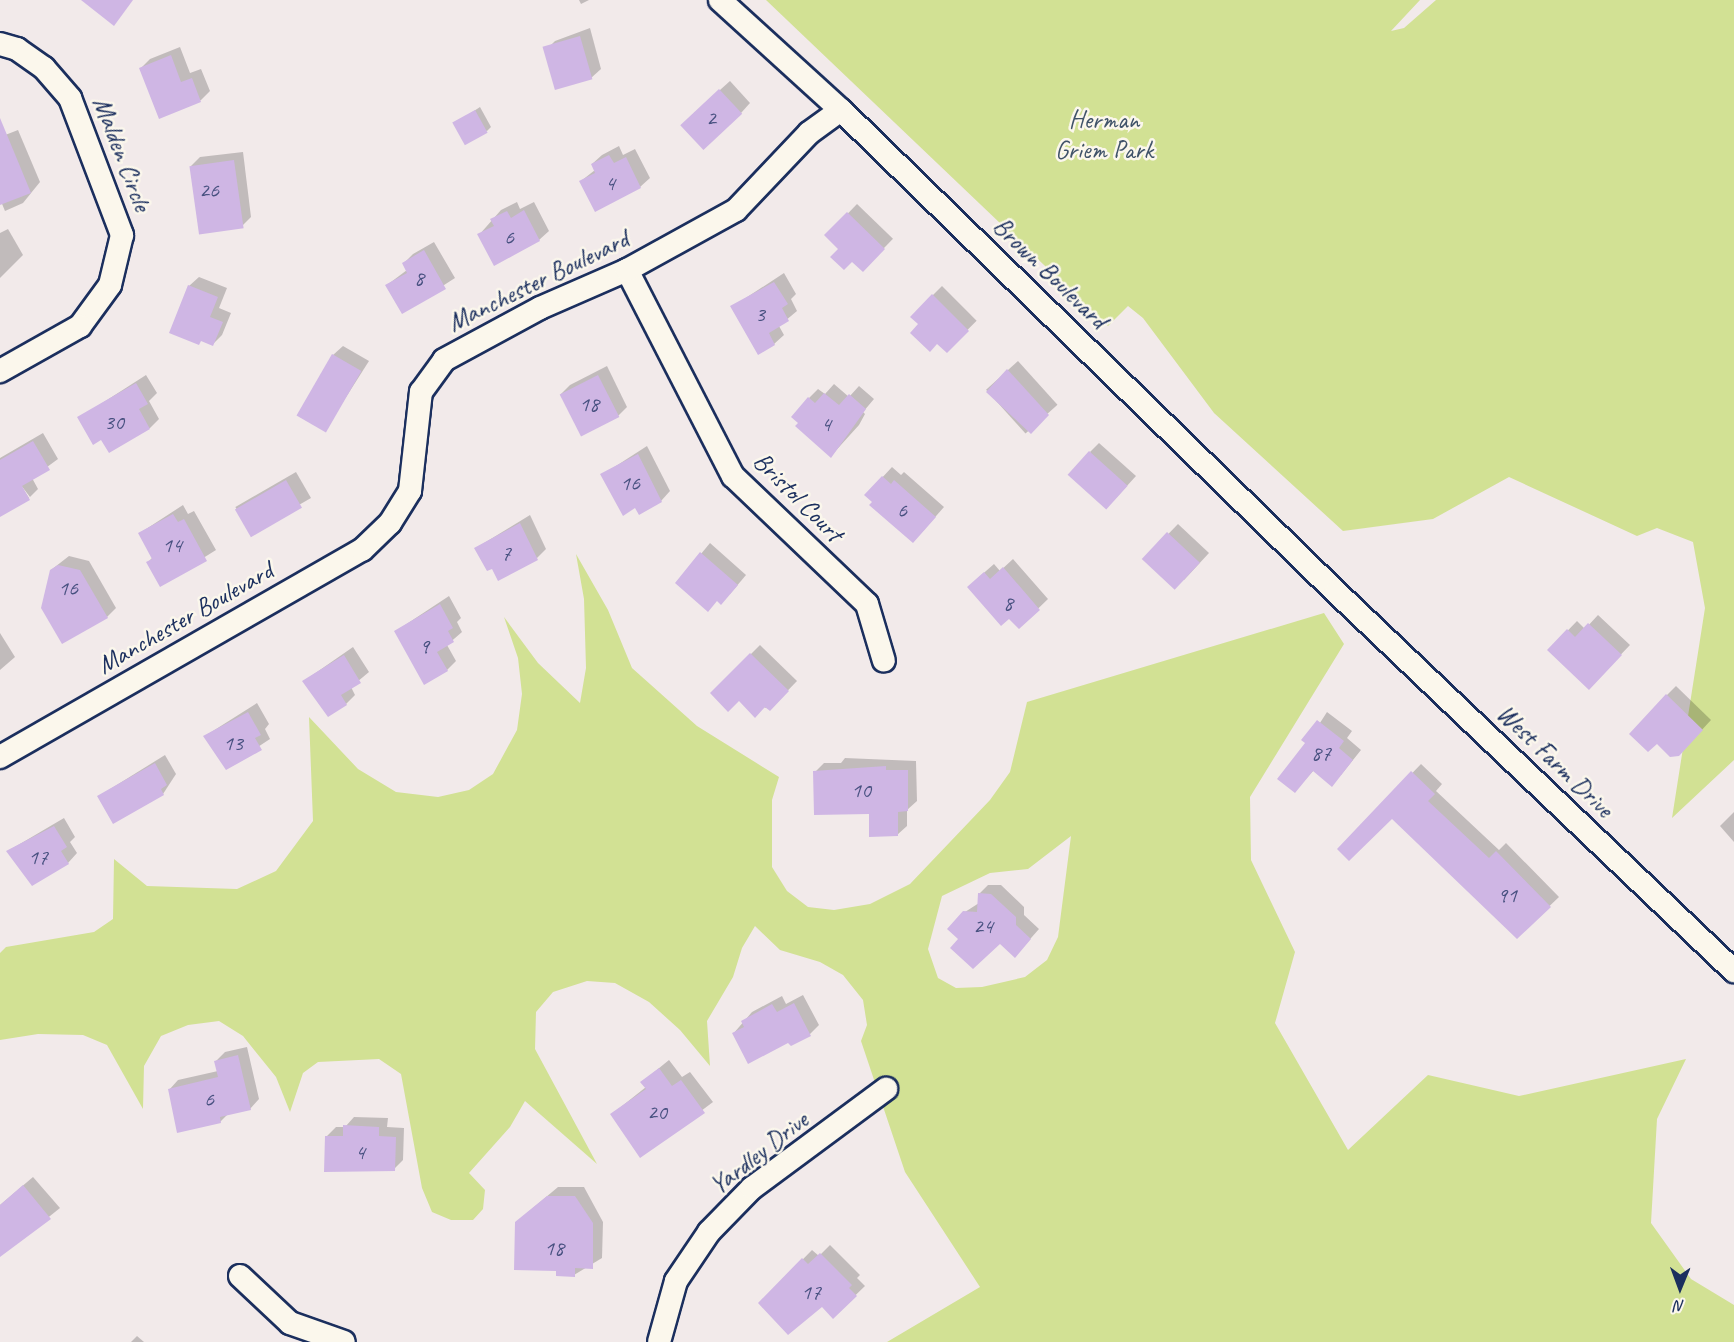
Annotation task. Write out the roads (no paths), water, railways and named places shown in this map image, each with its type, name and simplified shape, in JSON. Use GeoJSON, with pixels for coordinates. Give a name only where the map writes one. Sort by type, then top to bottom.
{"type":"FeatureCollection","features":[{"type":"Feature","properties":{"kind":"street","name":"Brown Boulevard"},"geometry":{"type":"LineString","coordinates":[[720,0],[841,110],[1336,592]]}},
{"type":"Feature","properties":{"kind":"street","name":"Malden Circle"},"geometry":{"type":"LineString","coordinates":[[0,44],[17,49],[44,68],[70,98],[122,235],[110,285],[80,326],[0,372]]}},
{"type":"Feature","properties":{"kind":"street","name":"Manchester Boulevard"},"geometry":{"type":"LineString","coordinates":[[0,757],[362,550],[390,523],[410,491],[421,392],[444,360],[540,308],[627,270],[736,210],[809,133],[841,110]]}},
{"type":"Feature","properties":{"kind":"street","name":"Bristol Court"},"geometry":{"type":"LineString","coordinates":[[627,270],[734,476],[867,604],[884,661]]}},
{"type":"Feature","properties":{"kind":"street","name":"West Farm Drive"},"geometry":{"type":"LineString","coordinates":[[1336,592],[1734,971]]}},
{"type":"Feature","properties":{"kind":"street","name":"Yardley Drive"},"geometry":{"type":"LineString","coordinates":[[659,1342],[676,1281],[709,1232],[752,1188],[886,1089]]}},
{"type":"Feature","properties":{"kind":"street"},"geometry":{"type":"LineString","coordinates":[[240,1276],[290,1323],[344,1342]]}},
{"type":"Feature","properties":{"kind":"park label","name":"Herman Griem Park"},"geometry":{"type":"Point","coordinates":[1104,135]}}]}
